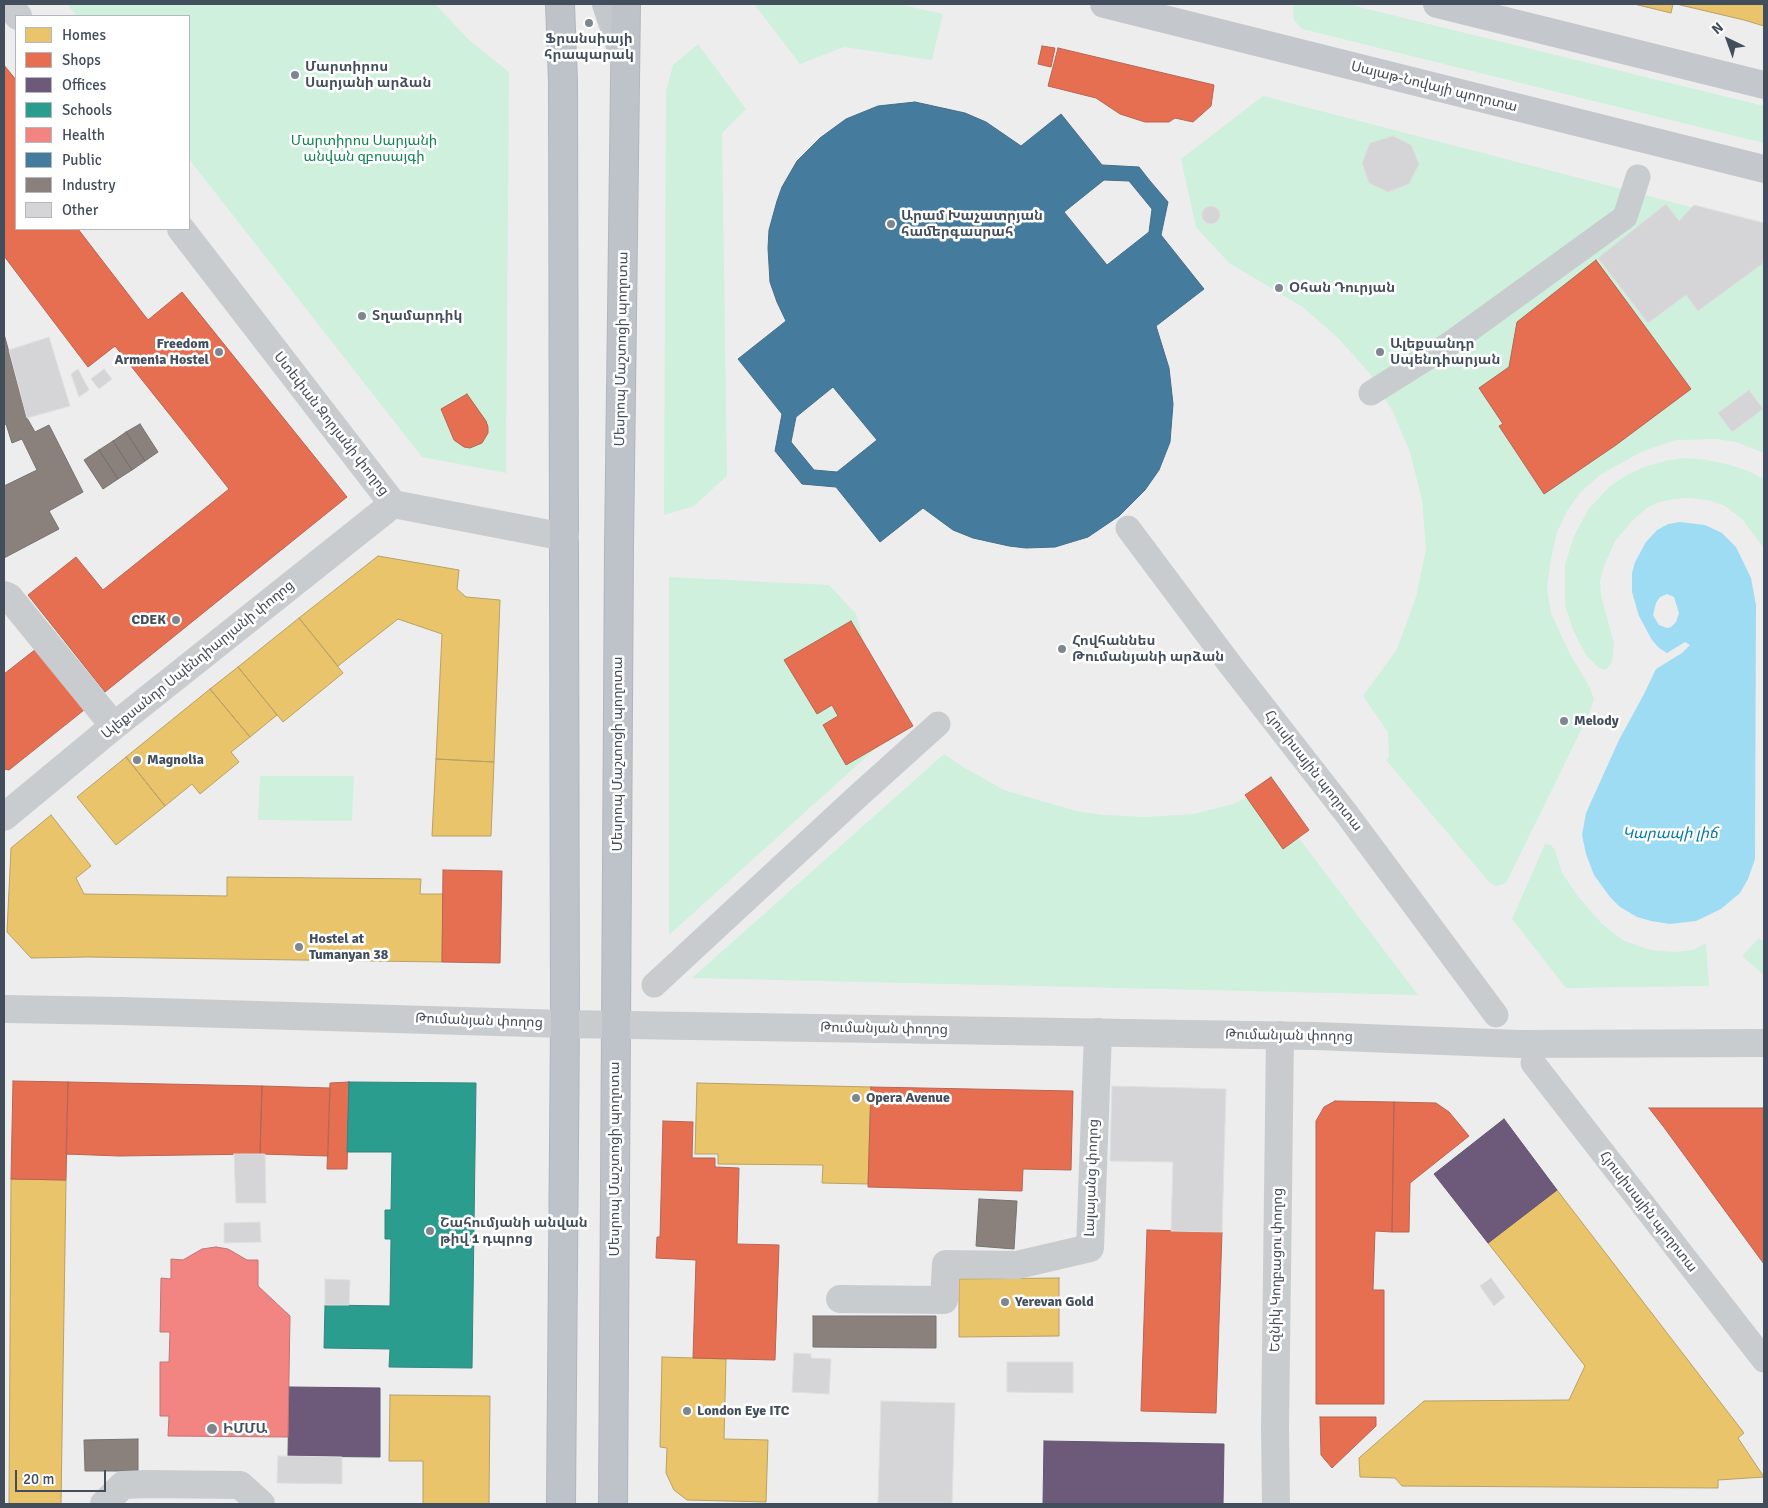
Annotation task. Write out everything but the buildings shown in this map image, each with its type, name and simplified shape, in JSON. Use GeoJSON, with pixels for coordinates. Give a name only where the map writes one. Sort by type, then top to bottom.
{"type":"FeatureCollection","features":[{"type":"Feature","properties":{"kind":"highway"},"geometry":{"type":"LineString","coordinates":[[560,4],[563,82],[565,537],[565,1024],[561,1504]]}},
{"type":"Feature","properties":{"kind":"highway","name":"Մեսրոպ Մաշտոցի պողոտա"},"geometry":{"type":"LineString","coordinates":[[613,1504],[619,547],[626,4]]}},
{"type":"Feature","properties":{"kind":"main road"},"geometry":{"type":"LineString","coordinates":[[563,82],[573,4]]}},
{"type":"Feature","properties":{"kind":"main road"},"geometry":{"type":"LineString","coordinates":[[606,4],[624,60]]}},
{"type":"Feature","properties":{"kind":"main road","name":"Սայաթ-Նովայի պողոտա"},"geometry":{"type":"LineString","coordinates":[[1104,4],[1764,169]]}},
{"type":"Feature","properties":{"kind":"main road"},"geometry":{"type":"LineString","coordinates":[[1437,4],[1764,85]]}},
{"type":"Feature","properties":{"kind":"street"},"geometry":{"type":"LineString","coordinates":[[8,4],[17,15]]}},
{"type":"Feature","properties":{"kind":"street"},"geometry":{"type":"LineString","coordinates":[[1371,393],[1451,343],[1625,216],[1638,177]]}},
{"type":"Feature","properties":{"kind":"street","name":"Ստեփան Զորյանի փողոց"},"geometry":{"type":"LineString","coordinates":[[182,230],[393,504],[565,537]]}},
{"type":"Feature","properties":{"kind":"street","name":"Ալեքսանդր Սպենդիարյանի փողոց"},"geometry":{"type":"LineString","coordinates":[[4,817],[114,726],[393,504]]}},
{"type":"Feature","properties":{"kind":"street","name":"Հյուսիսային պողոտա"},"geometry":{"type":"LineString","coordinates":[[1128,528],[1229,663],[1346,813],[1496,1014]]}},
{"type":"Feature","properties":{"kind":"street"},"geometry":{"type":"LineString","coordinates":[[4,595],[9,596],[114,726]]}},
{"type":"Feature","properties":{"kind":"street"},"geometry":{"type":"LineString","coordinates":[[654,985],[938,724]]}},
{"type":"Feature","properties":{"kind":"street","name":"Թումանյան փողոց"},"geometry":{"type":"LineString","coordinates":[[4,1009],[565,1024],[1280,1035],[1519,1044],[1764,1043]]}},
{"type":"Feature","properties":{"kind":"street","name":"Լալայանց փողոց"},"geometry":{"type":"LineString","coordinates":[[840,1299],[944,1300],[946,1264],[1017,1264],[1090,1248],[1098,1032]]}},
{"type":"Feature","properties":{"kind":"street","name":"Եզնիկ Կողբացու փողոց"},"geometry":{"type":"LineString","coordinates":[[1276,1504],[1275,1429],[1280,1035]]}},
{"type":"Feature","properties":{"kind":"street","name":"Հյուսիսային պողոտա"},"geometry":{"type":"LineString","coordinates":[[1533,1063],[1764,1360]]}},
{"type":"Feature","properties":{"kind":"street"},"geometry":{"type":"LineString","coordinates":[[104,1504],[123,1485],[146,1484],[240,1485],[260,1504]]}},
{"type":"Feature","properties":{"kind":"green space","name":"Մարտիրոս Սարյանի անվան զբոսայգի"},"geometry":{"type":"Polygon","coordinates":[[[67,4],[435,4],[468,39],[509,72],[506,473],[422,457],[190,160],[190,15],[76,15],[67,4]]]}},
{"type":"Feature","properties":{"kind":"green space"},"geometry":{"type":"Polygon","coordinates":[[[754,4],[898,4],[943,14],[932,60],[844,47],[800,64],[754,4]]]}},
{"type":"Feature","properties":{"kind":"green space"},"geometry":{"type":"Polygon","coordinates":[[[1295,4],[1347,4],[1764,106],[1764,143],[1302,29],[1294,20],[1293,9],[1295,4]]]}},
{"type":"Feature","properties":{"kind":"green space"},"geometry":{"type":"Polygon","coordinates":[[[698,44],[746,109],[722,133],[727,476],[694,506],[664,515],[666,91],[673,65],[698,44]]]}},
{"type":"Feature","properties":{"kind":"green space"},"geometry":{"type":"Polygon","coordinates":[[[1263,96],[1764,226],[1764,453],[1736,442],[1716,439],[1676,440],[1641,452],[1600,475],[1580,493],[1567,511],[1557,532],[1547,588],[1551,613],[1594,699],[1589,714],[1506,883],[1496,886],[1489,882],[1386,760],[1389,757],[1388,732],[1363,696],[1397,649],[1416,597],[1426,549],[1422,500],[1410,452],[1392,410],[1370,374],[1338,338],[1303,307],[1229,263],[1196,227],[1181,159],[1263,96]]]}},
{"type":"Feature","properties":{"kind":"green space"},"geometry":{"type":"Polygon","coordinates":[[[1683,458],[1727,464],[1764,479],[1764,548],[1742,519],[1725,506],[1708,500],[1688,498],[1660,502],[1648,507],[1634,519],[1615,541],[1604,566],[1600,581],[1601,595],[1614,644],[1612,662],[1606,670],[1599,668],[1586,655],[1573,630],[1565,605],[1565,565],[1574,536],[1588,510],[1610,486],[1644,467],[1683,458]]]}},
{"type":"Feature","properties":{"kind":"green space"},"geometry":{"type":"Polygon","coordinates":[[[669,577],[829,585],[856,614],[865,647],[906,721],[669,935],[669,577]]]}},
{"type":"Feature","properties":{"kind":"green space"},"geometry":{"type":"Polygon","coordinates":[[[944,754],[1004,790],[1076,811],[1103,815],[1145,817],[1194,814],[1233,804],[1263,791],[1418,995],[692,978],[944,754]]]}},
{"type":"Feature","properties":{"kind":"green space"},"geometry":{"type":"Polygon","coordinates":[[[260,776],[354,776],[352,821],[258,820],[260,776]]]}},
{"type":"Feature","properties":{"kind":"green space"},"geometry":{"type":"Polygon","coordinates":[[[1545,844],[1551,845],[1555,850],[1562,873],[1577,895],[1602,924],[1624,941],[1651,950],[1675,952],[1693,950],[1706,943],[1709,986],[1566,988],[1512,919],[1545,844]]]}},
{"type":"Feature","properties":{"kind":"green space"},"geometry":{"type":"Polygon","coordinates":[[[1759,938],[1764,942],[1764,975],[1742,956],[1759,938]]]}},
{"type":"Feature","properties":{"kind":"water","name":"Կարապի լիճ"},"geometry":{"type":"Polygon","coordinates":[[[1680,522],[1705,525],[1722,533],[1736,547],[1751,578],[1756,605],[1755,859],[1748,879],[1740,893],[1721,909],[1696,921],[1670,924],[1637,917],[1620,907],[1610,897],[1594,875],[1586,854],[1582,835],[1586,813],[1619,740],[1656,669],[1682,653],[1690,645],[1685,642],[1667,653],[1659,648],[1652,640],[1639,616],[1632,592],[1632,573],[1635,562],[1646,542],[1657,530],[1668,524],[1680,522]],[[1667,594],[1660,597],[1656,603],[1653,615],[1659,625],[1667,628],[1676,622],[1679,613],[1674,597],[1667,594]]]}},
{"type":"Feature","properties":{"kind":"place","name":"Ֆրանսիայի հրապարակ"},"geometry":{"type":"Point","coordinates":[589,23]}},
{"type":"Feature","properties":{"kind":"place","name":"Մարտիրոս Սարյանի արձան"},"geometry":{"type":"Point","coordinates":[295,75]}},
{"type":"Feature","properties":{"kind":"place","name":"Արամ Խաչատրյան համերգասրահ"},"geometry":{"type":"Point","coordinates":[891,224]}},
{"type":"Feature","properties":{"kind":"place","name":"Օհան Դուրյան"},"geometry":{"type":"Point","coordinates":[1279,288]}},
{"type":"Feature","properties":{"kind":"place","name":"Տղամարդիկ"},"geometry":{"type":"Point","coordinates":[362,316]}},
{"type":"Feature","properties":{"kind":"place","name":"Freedom Armenia Hostel"},"geometry":{"type":"Point","coordinates":[219,352]}},
{"type":"Feature","properties":{"kind":"place","name":"Ալեքսանդր Սպենդիարյան"},"geometry":{"type":"Point","coordinates":[1380,352]}},
{"type":"Feature","properties":{"kind":"place","name":"CDEK"},"geometry":{"type":"Point","coordinates":[176,620]}},
{"type":"Feature","properties":{"kind":"place","name":"Հովհաննես Թումանյանի արձան"},"geometry":{"type":"Point","coordinates":[1062,649]}},
{"type":"Feature","properties":{"kind":"place","name":"Melody"},"geometry":{"type":"Point","coordinates":[1564,721]}},
{"type":"Feature","properties":{"kind":"place","name":"Magnolia"},"geometry":{"type":"Point","coordinates":[137,760]}},
{"type":"Feature","properties":{"kind":"place","name":"Hostel at Tumanyan 38"},"geometry":{"type":"Point","coordinates":[299,947]}},
{"type":"Feature","properties":{"kind":"place","name":"Opera Avenue"},"geometry":{"type":"Point","coordinates":[856,1098]}},
{"type":"Feature","properties":{"kind":"place","name":"Շահումյանի անվան թիվ 1 դպրոց"},"geometry":{"type":"Point","coordinates":[430,1231]}},
{"type":"Feature","properties":{"kind":"place","name":"Yerevan Gold"},"geometry":{"type":"Point","coordinates":[1005,1302]}},
{"type":"Feature","properties":{"kind":"place","name":"London Eye ITC"},"geometry":{"type":"Point","coordinates":[687,1411]}},
{"type":"Feature","properties":{"kind":"place","name":"ԻՄՄԱ"},"geometry":{"type":"Point","coordinates":[212,1429]}}]}
